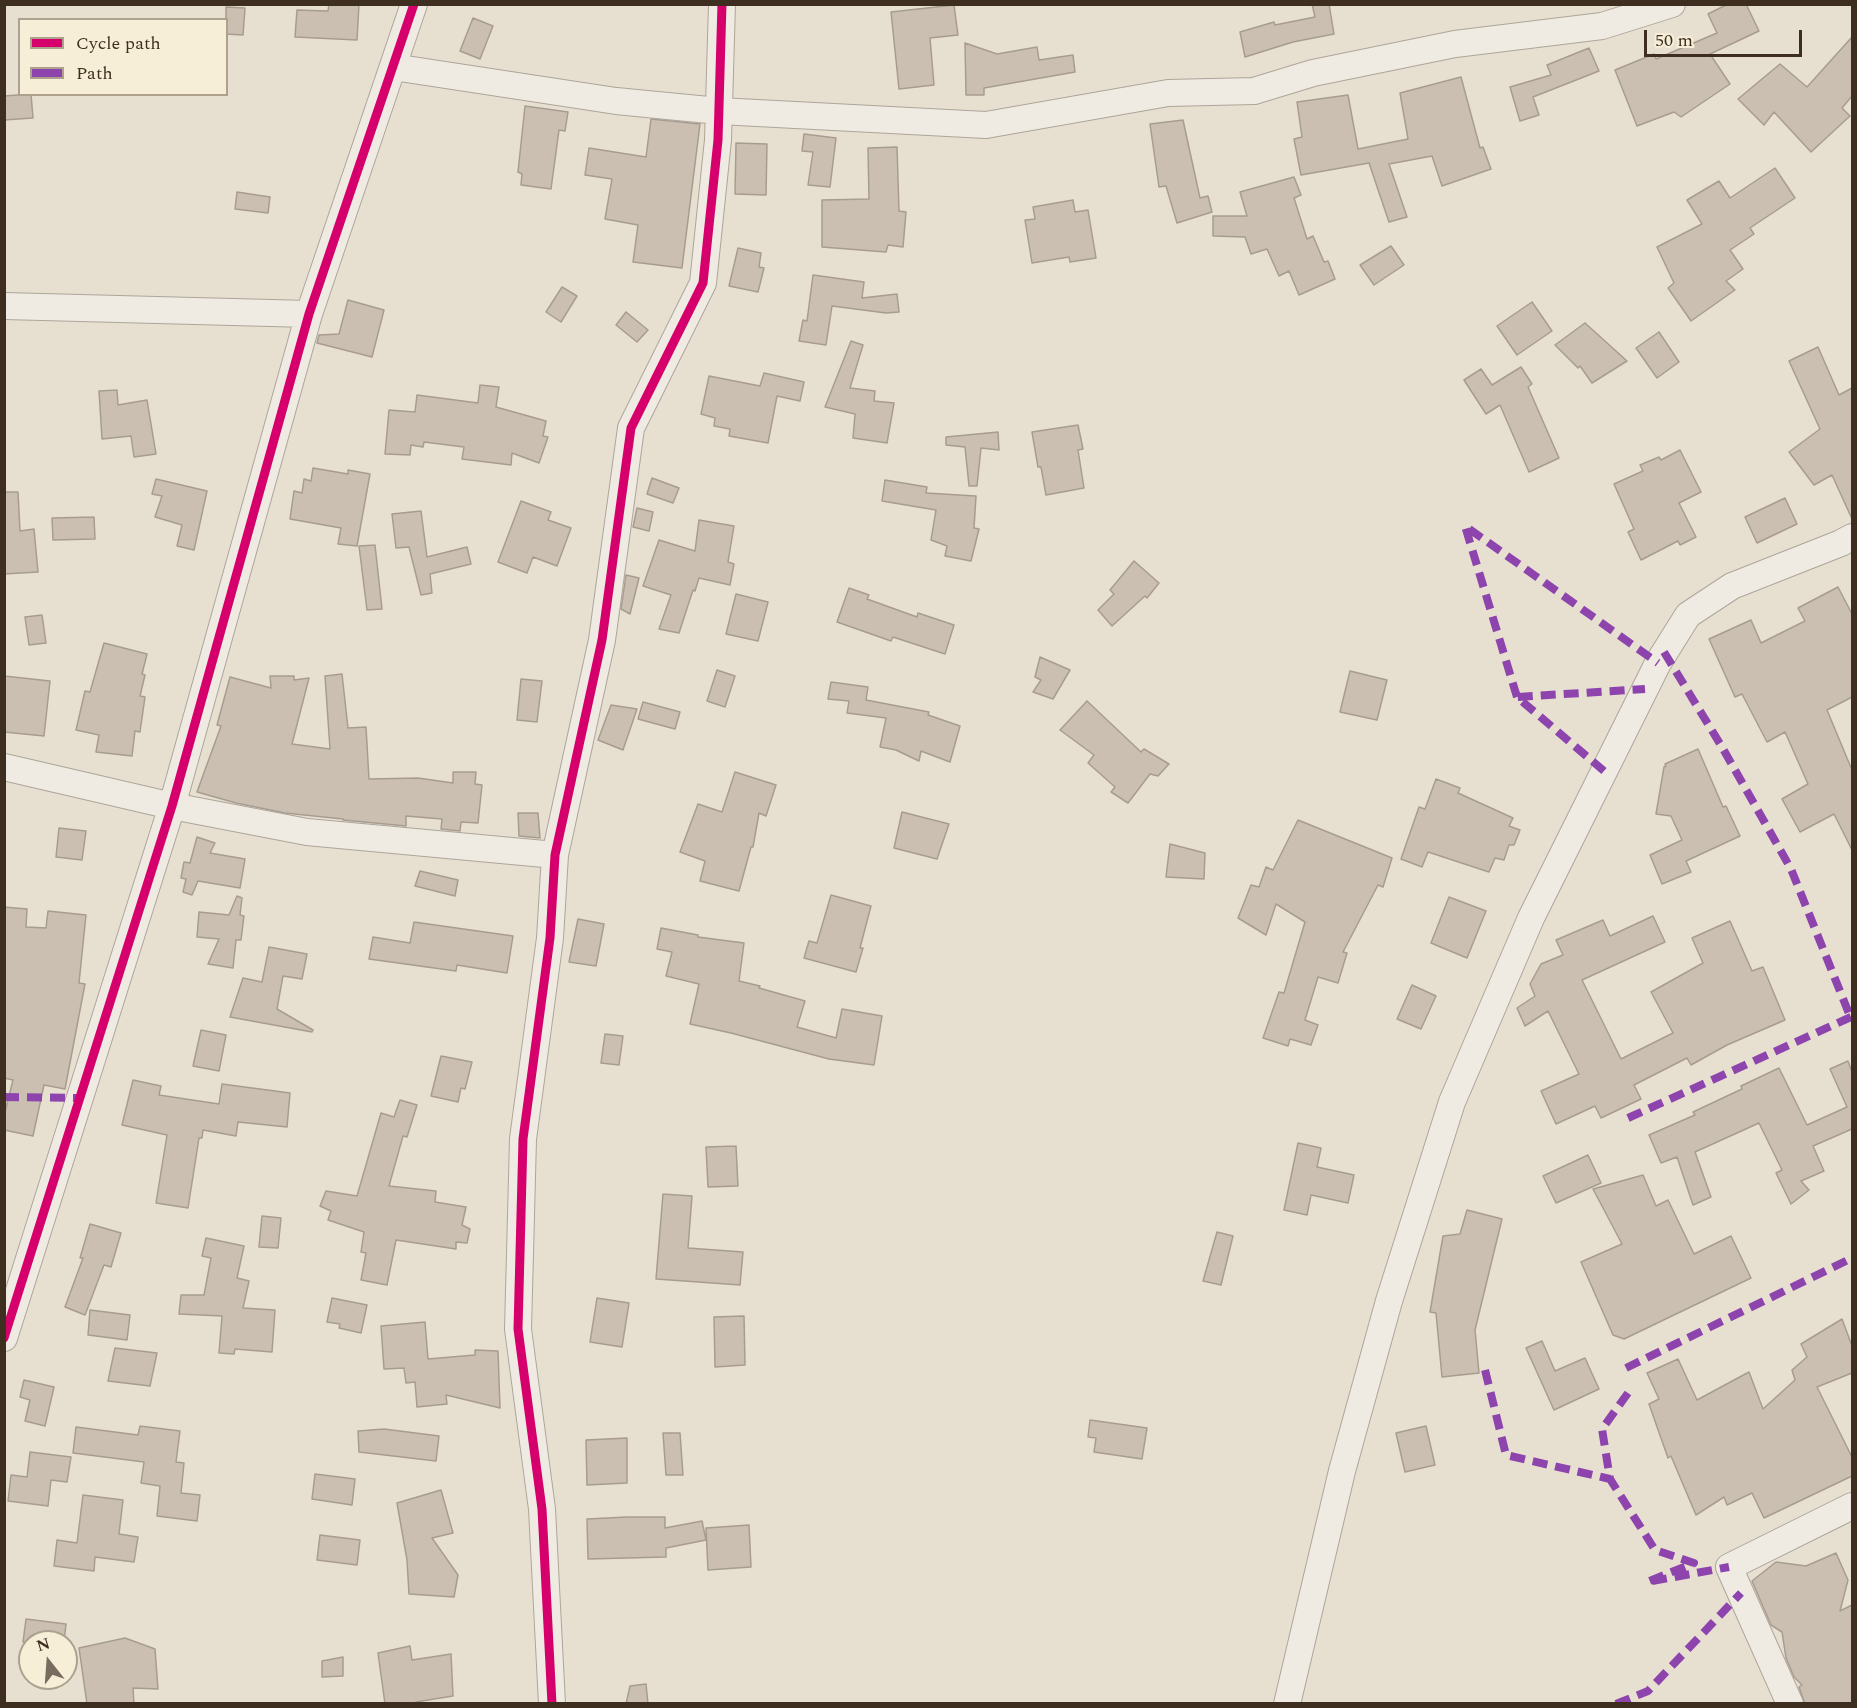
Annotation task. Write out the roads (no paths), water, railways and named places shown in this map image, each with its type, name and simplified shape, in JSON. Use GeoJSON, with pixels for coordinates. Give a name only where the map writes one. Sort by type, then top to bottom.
{"type":"FeatureCollection","features":[{"type":"Feature","properties":{"kind":"street"},"geometry":{"type":"LineString","coordinates":[[4,1338],[172,806],[309,314],[414,4]]}},
{"type":"Feature","properties":{"kind":"street"},"geometry":{"type":"LineString","coordinates":[[552,1704],[542,1509],[518,1329],[523,1139],[550,938],[555,855],[602,640],[631,428],[703,284],[718,140],[722,4]]}},
{"type":"Feature","properties":{"kind":"street"},"geometry":{"type":"LineString","coordinates":[[393,67],[616,101],[719,111],[986,125],[1168,93],[1254,91],[1313,73],[1455,44],[1602,26],[1672,4]]}},
{"type":"Feature","properties":{"kind":"street"},"geometry":{"type":"LineString","coordinates":[[4,306],[309,314]]}},
{"type":"Feature","properties":{"kind":"street"},"geometry":{"type":"LineString","coordinates":[[1287,1704],[1342,1471],[1393,1290],[1452,1102],[1531,918],[1658,663],[1688,615],[1732,586],[1849,548]]}},
{"type":"Feature","properties":{"kind":"street"},"geometry":{"type":"LineString","coordinates":[[4,767],[172,806],[307,832],[555,855]]}},
{"type":"Feature","properties":{"kind":"street"},"geometry":{"type":"LineString","coordinates":[[1790,1704],[1729,1567],[1852,1506]]}}]}
